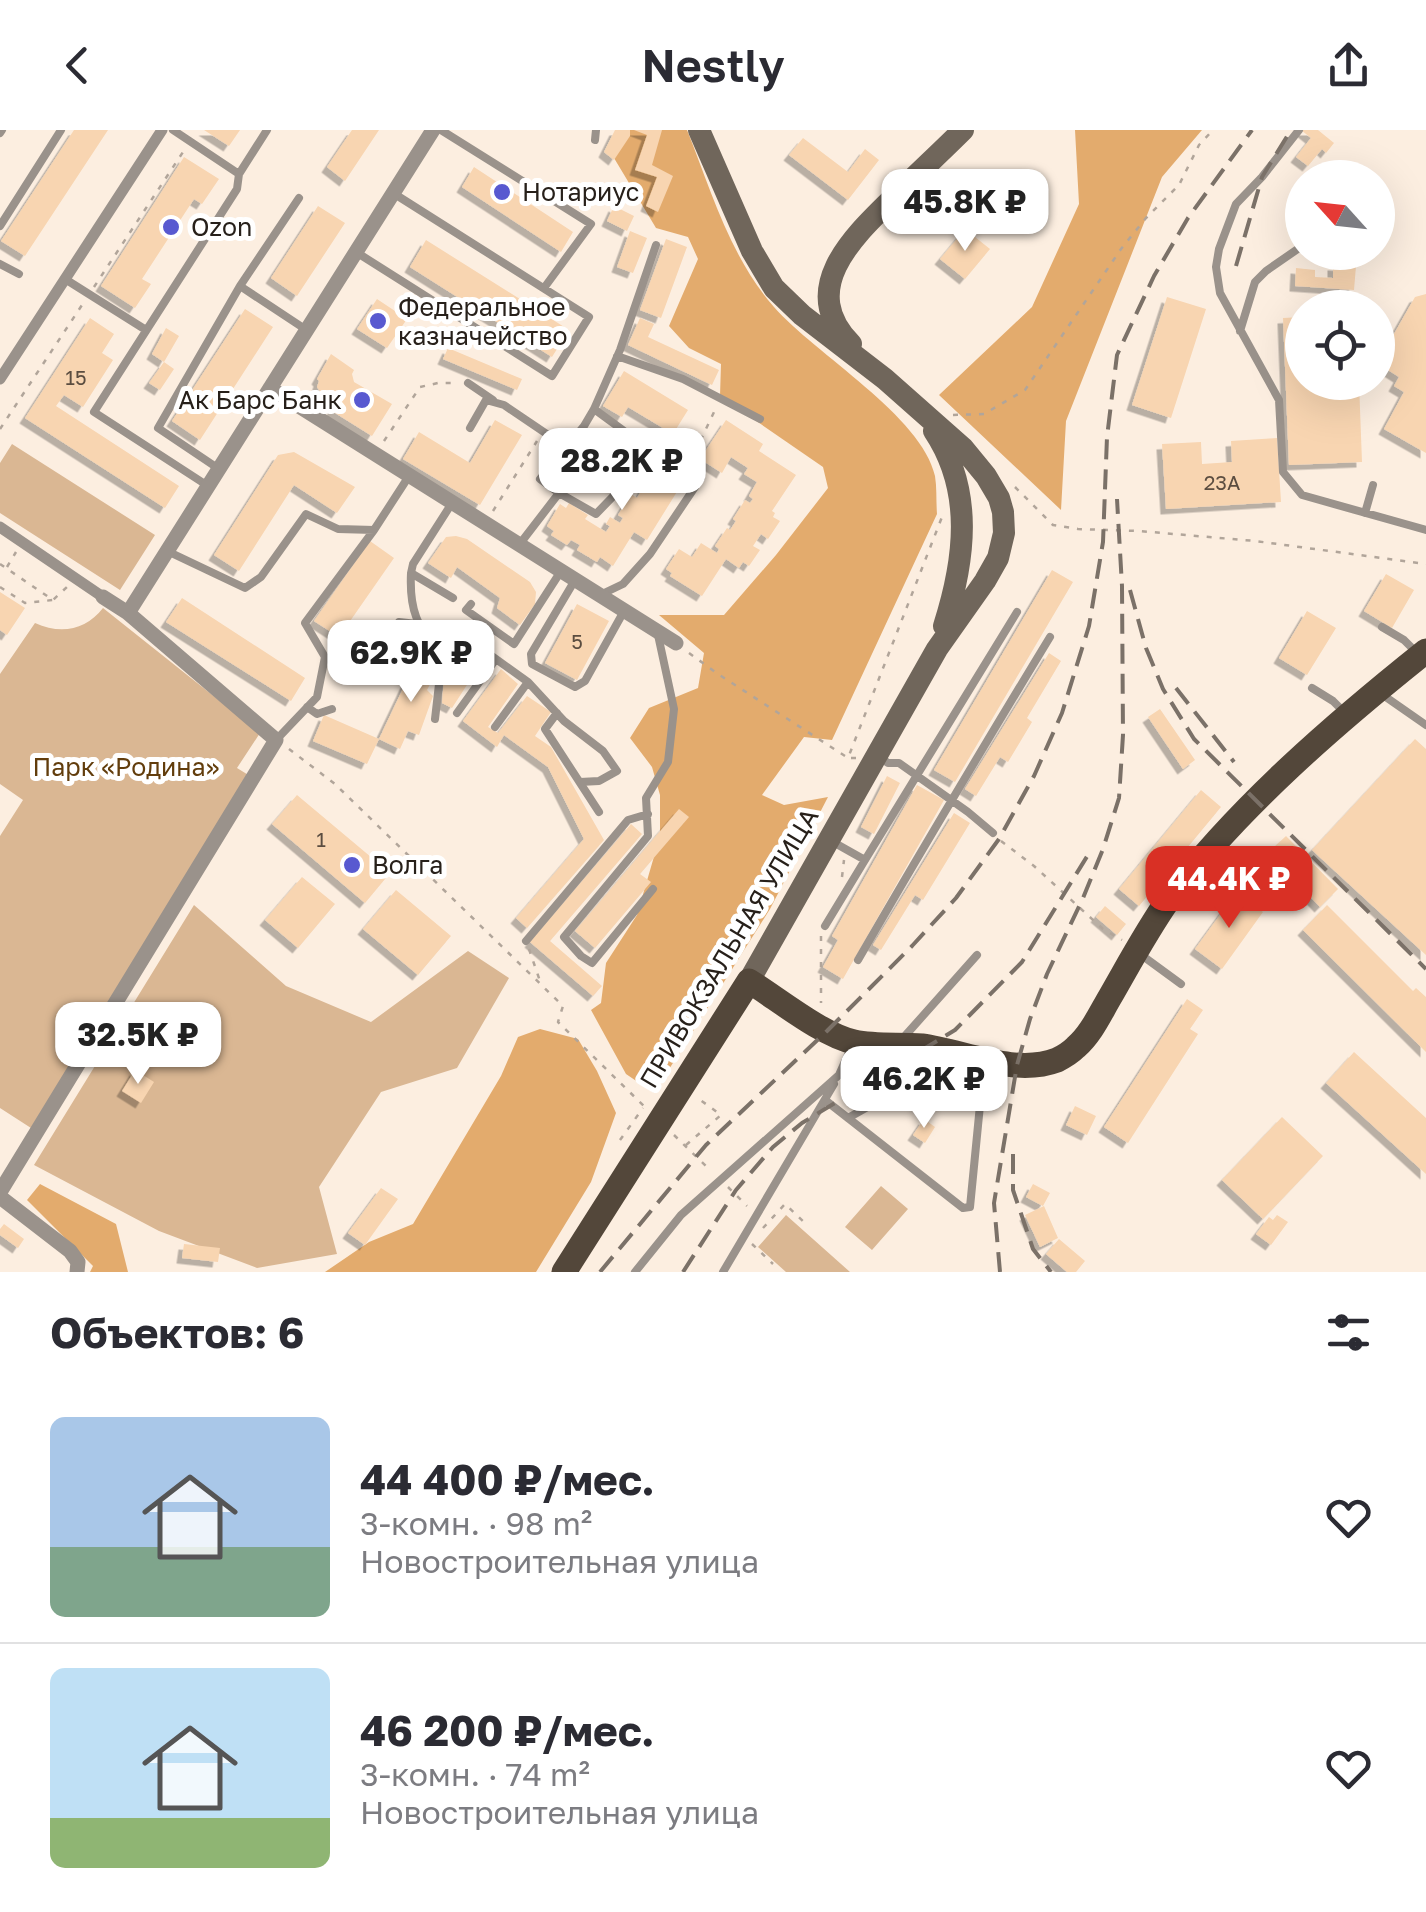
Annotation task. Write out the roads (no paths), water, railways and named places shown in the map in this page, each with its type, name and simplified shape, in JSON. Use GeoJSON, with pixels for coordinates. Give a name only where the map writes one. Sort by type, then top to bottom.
{"type":"FeatureCollection","features":[{"type":"Feature","properties":{"kind":"main road"},"geometry":{"type":"LineString","coordinates":[[700,130],[752,251],[774,288],[963,448],[999,498],[1004,534],[998,558],[937,648]]}},
{"type":"Feature","properties":{"kind":"main road"},"geometry":{"type":"LineString","coordinates":[[885,379],[842,335],[830,310],[828,286],[839,257],[857,232],[963,130]]}},
{"type":"Feature","properties":{"kind":"main road"},"geometry":{"type":"LineString","coordinates":[[918,407],[952,460],[960,488],[959,561],[953,599],[937,648]]}},
{"type":"Feature","properties":{"kind":"main road","name":"ПРИВОКЗАЛЬНАЯ УЛИЦА"},"geometry":{"type":"LineString","coordinates":[[564,1272],[749,980],[829,840],[869,757],[937,648]]}},
{"type":"Feature","properties":{"kind":"main road"},"geometry":{"type":"LineString","coordinates":[[749,980],[827,1031],[854,1042],[970,1054],[1012,1066],[1058,1059],[1076,1047],[1093,1026],[1168,901],[1238,811],[1423,653]]}},
{"type":"Feature","properties":{"kind":"street"},"geometry":{"type":"LineString","coordinates":[[0,379],[162,130]]}},
{"type":"Feature","properties":{"kind":"street"},"geometry":{"type":"LineString","coordinates":[[128,614],[432,130]]}},
{"type":"Feature","properties":{"kind":"street"},"geometry":{"type":"LineString","coordinates":[[270,388],[676,643]]}},
{"type":"Feature","properties":{"kind":"street"},"geometry":{"type":"LineString","coordinates":[[0,527],[128,614],[276,740],[0,1194],[70,1252],[78,1262],[77,1272]]}},
{"type":"Feature","properties":{"kind":"lane"},"geometry":{"type":"LineString","coordinates":[[0,226],[61,130]]}},
{"type":"Feature","properties":{"kind":"lane"},"geometry":{"type":"LineString","coordinates":[[173,130],[238,174]]}},
{"type":"Feature","properties":{"kind":"lane"},"geometry":{"type":"LineString","coordinates":[[208,486],[94,412],[237,189],[238,174],[266,130]]}},
{"type":"Feature","properties":{"kind":"lane"},"geometry":{"type":"LineString","coordinates":[[441,130],[591,224],[544,288]]}},
{"type":"Feature","properties":{"kind":"lane"},"geometry":{"type":"LineString","coordinates":[[1299,130],[1236,204],[1219,249],[1216,266],[1220,294],[1279,400],[1283,472],[1302,495],[1426,530]]}},
{"type":"Feature","properties":{"kind":"lane"},"geometry":{"type":"LineString","coordinates":[[356,252],[552,376],[589,316],[393,193]]}},
{"type":"Feature","properties":{"kind":"lane"},"geometry":{"type":"LineString","coordinates":[[219,469],[158,428],[240,286],[299,198]]}},
{"type":"Feature","properties":{"kind":"lane"},"geometry":{"type":"LineString","coordinates":[[594,409],[639,442],[626,483],[596,514],[540,479],[594,409],[656,245]]}},
{"type":"Feature","properties":{"kind":"lane"},"geometry":{"type":"LineString","coordinates":[[1240,332],[1255,282],[1285,258]]}},
{"type":"Feature","properties":{"kind":"lane"},"geometry":{"type":"LineString","coordinates":[[0,264],[19,274]]}},
{"type":"Feature","properties":{"kind":"lane"},"geometry":{"type":"LineString","coordinates":[[65,279],[146,330]]}},
{"type":"Feature","properties":{"kind":"lane"},"geometry":{"type":"LineString","coordinates":[[240,286],[306,330]]}},
{"type":"Feature","properties":{"kind":"lane"},"geometry":{"type":"LineString","coordinates":[[617,356],[683,379],[760,419]]}},
{"type":"Feature","properties":{"kind":"lane"},"geometry":{"type":"LineString","coordinates":[[468,383],[497,403]]}},
{"type":"Feature","properties":{"kind":"lane"},"geometry":{"type":"LineString","coordinates":[[470,428],[486,400],[504,405],[566,447]]}},
{"type":"Feature","properties":{"kind":"lane"},"geometry":{"type":"LineString","coordinates":[[600,595],[623,584],[650,554],[701,478],[690,462]]}},
{"type":"Feature","properties":{"kind":"lane"},"geometry":{"type":"LineString","coordinates":[[276,740],[317,696],[325,657],[305,623],[410,476]]}},
{"type":"Feature","properties":{"kind":"lane"},"geometry":{"type":"LineString","coordinates":[[1365,513],[1373,485]]}},
{"type":"Feature","properties":{"kind":"lane"},"geometry":{"type":"LineString","coordinates":[[519,545],[559,494]]}},
{"type":"Feature","properties":{"kind":"lane"},"geometry":{"type":"LineString","coordinates":[[435,718],[442,658],[418,624],[410,593],[411,574],[413,564],[452,503]]}},
{"type":"Feature","properties":{"kind":"lane"},"geometry":{"type":"LineString","coordinates":[[168,551],[245,588],[261,577],[306,514],[338,529],[374,530]]}},
{"type":"Feature","properties":{"kind":"lane"},"geometry":{"type":"LineString","coordinates":[[411,574],[453,598]]}},
{"type":"Feature","properties":{"kind":"lane"},"geometry":{"type":"LineString","coordinates":[[471,604],[466,610],[514,644],[568,575]]}},
{"type":"Feature","properties":{"kind":"lane"},"geometry":{"type":"LineString","coordinates":[[568,575],[531,654],[532,664],[575,687],[586,681],[624,610]]}},
{"type":"Feature","properties":{"kind":"lane"},"geometry":{"type":"LineString","coordinates":[[824,926],[1016,612]]}},
{"type":"Feature","properties":{"kind":"lane"},"geometry":{"type":"LineString","coordinates":[[399,622],[465,639],[528,682],[617,771],[598,780],[580,782]]}},
{"type":"Feature","properties":{"kind":"lane"},"geometry":{"type":"LineString","coordinates":[[1382,627],[1423,653]]}},
{"type":"Feature","properties":{"kind":"lane"},"geometry":{"type":"LineString","coordinates":[[653,889],[592,963],[564,937],[648,836],[646,798],[668,762],[674,709],[657,631]]}},
{"type":"Feature","properties":{"kind":"lane"},"geometry":{"type":"LineString","coordinates":[[858,960],[1050,637]]}},
{"type":"Feature","properties":{"kind":"lane"},"geometry":{"type":"LineString","coordinates":[[457,713],[496,659]]}},
{"type":"Feature","properties":{"kind":"lane"},"geometry":{"type":"LineString","coordinates":[[495,727],[528,682]]}},
{"type":"Feature","properties":{"kind":"lane"},"geometry":{"type":"LineString","coordinates":[[1312,688],[1334,701],[1348,716]]}},
{"type":"Feature","properties":{"kind":"lane"},"geometry":{"type":"LineString","coordinates":[[1376,690],[1426,725]]}},
{"type":"Feature","properties":{"kind":"lane"},"geometry":{"type":"LineString","coordinates":[[307,708],[317,714],[332,708]]}},
{"type":"Feature","properties":{"kind":"lane"},"geometry":{"type":"LineString","coordinates":[[557,714],[545,729],[599,812]]}},
{"type":"Feature","properties":{"kind":"lane"},"geometry":{"type":"LineString","coordinates":[[869,757],[899,763],[992,833]]}},
{"type":"Feature","properties":{"kind":"lane"},"geometry":{"type":"LineString","coordinates":[[526,940],[628,820],[648,814]]}},
{"type":"Feature","properties":{"kind":"lane"},"geometry":{"type":"LineString","coordinates":[[829,840],[865,860]]}},
{"type":"Feature","properties":{"kind":"lane"},"geometry":{"type":"LineString","coordinates":[[1137,951],[1181,984]]}},
{"type":"Feature","properties":{"kind":"lane"},"geometry":{"type":"LineString","coordinates":[[898,1045],[977,954]]}},
{"type":"Feature","properties":{"kind":"lane"},"geometry":{"type":"LineString","coordinates":[[723,1272],[839,1076],[854,1042]]}},
{"type":"Feature","properties":{"kind":"lane"},"geometry":{"type":"LineString","coordinates":[[824,1100],[962,1208],[970,1206],[981,1095],[993,1062]]}},
{"type":"Feature","properties":{"kind":"lane"},"geometry":{"type":"LineString","coordinates":[[635,1272],[681,1216],[839,1076]]}},
{"type":"Feature","properties":{"kind":"lane"},"geometry":{"type":"LineString","coordinates":[[848,1118],[878,1101],[886,1104],[922,1089],[966,1100],[981,1095]]}},
{"type":"Feature","properties":{"kind":"railway"},"geometry":{"type":"LineString","coordinates":[[600,1272],[706,1145],[912,946],[956,898],[999,839],[1034,776],[1062,713],[1089,626],[1103,542],[1107,437],[1117,355],[1154,276],[1188,218],[1252,130]]}},
{"type":"Feature","properties":{"kind":"railway"},"geometry":{"type":"LineString","coordinates":[[1236,266],[1262,177],[1291,130]]}},
{"type":"Feature","properties":{"kind":"railway"},"geometry":{"type":"LineString","coordinates":[[1000,1272],[994,1203],[1017,1065],[1047,974],[1083,898],[1119,798],[1123,735],[1117,499]]}},
{"type":"Feature","properties":{"kind":"railway"},"geometry":{"type":"LineString","coordinates":[[1130,590],[1146,648],[1163,689],[1194,739],[1426,969]]}},
{"type":"Feature","properties":{"kind":"railway"},"geometry":{"type":"LineString","coordinates":[[1176,688],[1234,762]]}},
{"type":"Feature","properties":{"kind":"railway"},"geometry":{"type":"LineString","coordinates":[[683,1272],[736,1190],[773,1147],[802,1123],[955,1030],[1022,962],[1091,850]]}},
{"type":"Feature","properties":{"kind":"railway"},"geometry":{"type":"LineString","coordinates":[[1013,1154],[1013,1190],[1033,1249],[1051,1272]]}},
{"type":"Feature","properties":{"kind":"place","name":"Нотариус"},"geometry":{"type":"Point","coordinates":[502,192]}},
{"type":"Feature","properties":{"kind":"place","name":"Ozon"},"geometry":{"type":"Point","coordinates":[171,227]}},
{"type":"Feature","properties":{"kind":"place","name":"Федеральное казначейство"},"geometry":{"type":"Point","coordinates":[378,321]}},
{"type":"Feature","properties":{"kind":"place","name":"Ак Барс Банк"},"geometry":{"type":"Point","coordinates":[362,400]}},
{"type":"Feature","properties":{"kind":"place","name":"Волга"},"geometry":{"type":"Point","coordinates":[352,865]}},
{"type":"Feature","properties":{"kind":"park label","name":"Парк «Родина»"},"geometry":{"type":"Point","coordinates":[126,767]}}]}
